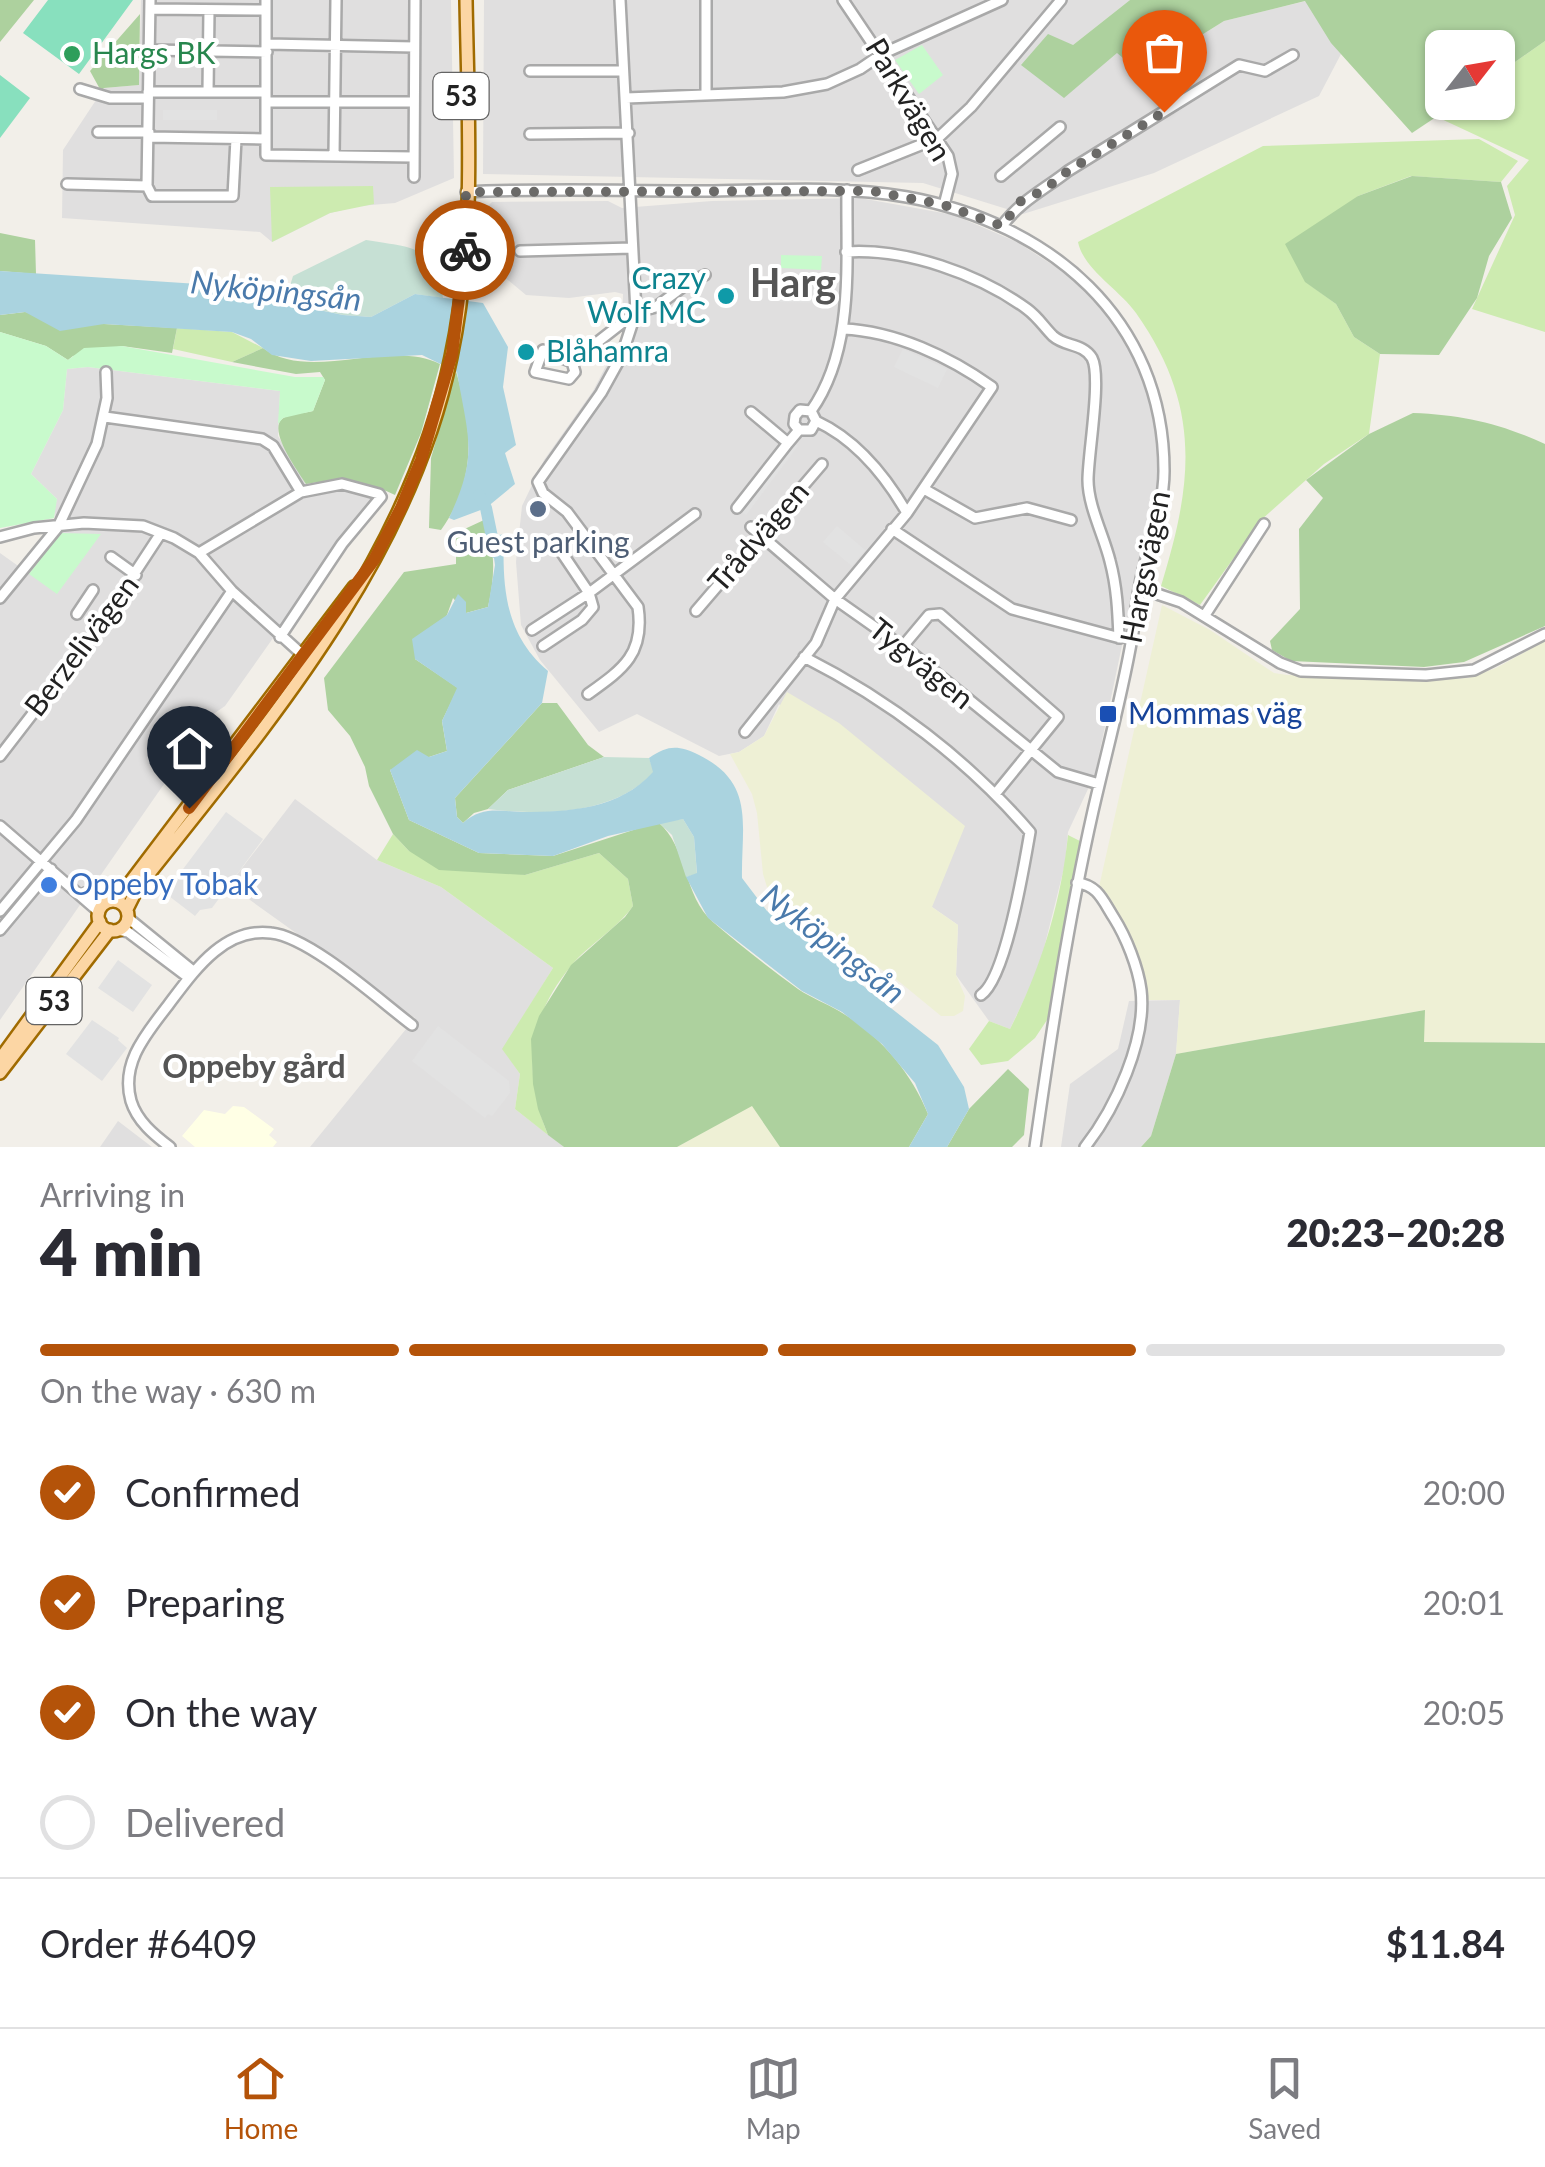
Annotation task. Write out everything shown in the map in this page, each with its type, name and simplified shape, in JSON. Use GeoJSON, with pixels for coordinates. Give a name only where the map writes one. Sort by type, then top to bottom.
{"type":"FeatureCollection","features":[{"type":"Feature","properties":{"kind":"main road","name":"53"},"geometry":{"type":"LineString","coordinates":[[0,1059],[307,658],[347,612],[421,460],[443,390],[463,282],[463,0]]}},
{"type":"Feature","properties":{"kind":"main road","name":"53"},"geometry":{"type":"LineString","coordinates":[[0,1074],[108,916],[128,914],[138,889],[262,731],[307,658]]}},
{"type":"Feature","properties":{"kind":"main road"},"geometry":{"type":"LineString","coordinates":[[108,916],[128,914]]}},
{"type":"Feature","properties":{"kind":"street"},"geometry":{"type":"LineString","coordinates":[[334,156],[336,0]]}},
{"type":"Feature","properties":{"kind":"street"},"geometry":{"type":"LineString","coordinates":[[414,0],[414,177]]}},
{"type":"Feature","properties":{"kind":"street"},"geometry":{"type":"LineString","coordinates":[[588,694],[618,672],[636,649],[638,608],[567,512],[542,493],[538,482],[601,393],[622,355],[636,312],[620,0]]}},
{"type":"Feature","properties":{"kind":"street"},"geometry":{"type":"LineString","coordinates":[[706,0],[706,95]]}},
{"type":"Feature","properties":{"kind":"street","name":"Parkvägen"},"geometry":{"type":"LineString","coordinates":[[843,0],[948,156],[952,174],[944,205]]}},
{"type":"Feature","properties":{"kind":"street"},"geometry":{"type":"LineString","coordinates":[[626,98],[783,92],[827,84],[882,54],[1002,0]]}},
{"type":"Feature","properties":{"kind":"street"},"geometry":{"type":"LineString","coordinates":[[858,170],[938,138],[971,107],[1061,0]]}},
{"type":"Feature","properties":{"kind":"street"},"geometry":{"type":"LineString","coordinates":[[236,139],[233,196],[152,196],[147,186],[150,5],[194,5],[208,10],[266,5],[266,155],[414,157]]}},
{"type":"Feature","properties":{"kind":"street"},"geometry":{"type":"LineString","coordinates":[[208,10],[208,92]]}},
{"type":"Feature","properties":{"kind":"street"},"geometry":{"type":"LineString","coordinates":[[149,50],[414,47]]}},
{"type":"Feature","properties":{"kind":"street"},"geometry":{"type":"LineString","coordinates":[[1002,226],[1021,201],[1239,65],[1265,71],[1293,55]]}},
{"type":"Feature","properties":{"kind":"street"},"geometry":{"type":"LineString","coordinates":[[530,71],[623,71]]}},
{"type":"Feature","properties":{"kind":"street"},"geometry":{"type":"LineString","coordinates":[[80,88],[110,98],[208,92],[334,102],[414,102]]}},
{"type":"Feature","properties":{"kind":"street"},"geometry":{"type":"LineString","coordinates":[[1001,176],[1060,127]]}},
{"type":"Feature","properties":{"kind":"street"},"geometry":{"type":"LineString","coordinates":[[98,132],[265,139]]}},
{"type":"Feature","properties":{"kind":"street"},"geometry":{"type":"LineString","coordinates":[[530,134],[628,133]]}},
{"type":"Feature","properties":{"kind":"street"},"geometry":{"type":"LineString","coordinates":[[67,184],[147,186]]}},
{"type":"Feature","properties":{"kind":"street"},"geometry":{"type":"LineString","coordinates":[[811,411],[828,381],[843,329],[848,190]]}},
{"type":"Feature","properties":{"kind":"street","name":"Hargsvägen"},"geometry":{"type":"LineString","coordinates":[[466,192],[848,190],[890,194],[944,205],[1002,226],[1048,250],[1116,313],[1138,354],[1154,398],[1164,472],[1132,640],[1077,883],[1035,1147]]}},
{"type":"Feature","properties":{"kind":"street"},"geometry":{"type":"LineString","coordinates":[[520,251],[632,248]]}},
{"type":"Feature","properties":{"kind":"street"},"geometry":{"type":"LineString","coordinates":[[846,252],[918,261],[985,284],[1028,310],[1056,339],[1080,346],[1090,354],[1095,381],[1088,485],[1111,565],[1118,638]]}},
{"type":"Feature","properties":{"kind":"street"},"geometry":{"type":"LineString","coordinates":[[572,362],[636,312],[656,307],[706,275]]}},
{"type":"Feature","properties":{"kind":"street"},"geometry":{"type":"LineString","coordinates":[[745,732],[816,642],[835,598],[924,489],[992,387],[970,371],[896,338],[843,329]]}},
{"type":"Feature","properties":{"kind":"street"},"geometry":{"type":"LineString","coordinates":[[0,598],[58,527],[97,444],[105,418],[106,372]]}},
{"type":"Feature","properties":{"kind":"street"},"geometry":{"type":"LineString","coordinates":[[798,430],[794,416],[800,410],[811,411]]}},
{"type":"Feature","properties":{"kind":"street"},"geometry":{"type":"LineString","coordinates":[[811,411],[816,422],[829,427],[884,473],[906,513]]}},
{"type":"Feature","properties":{"kind":"street"},"geometry":{"type":"LineString","coordinates":[[752,412],[788,442]]}},
{"type":"Feature","properties":{"kind":"street"},"geometry":{"type":"LineString","coordinates":[[105,418],[262,440],[273,446],[301,492]]}},
{"type":"Feature","properties":{"kind":"street"},"geometry":{"type":"LineString","coordinates":[[798,430],[811,430],[816,422]]}},
{"type":"Feature","properties":{"kind":"street"},"geometry":{"type":"LineString","coordinates":[[737,508],[798,430]]}},
{"type":"Feature","properties":{"kind":"street","name":"Trådvägen"},"geometry":{"type":"LineString","coordinates":[[696,611],[756,530],[822,464]]}},
{"type":"Feature","properties":{"kind":"street"},"geometry":{"type":"LineString","coordinates":[[199,554],[301,492],[342,484],[379,494],[280,637]]}},
{"type":"Feature","properties":{"kind":"street"},"geometry":{"type":"LineString","coordinates":[[924,489],[975,518],[1027,508],[1071,520]]}},
{"type":"Feature","properties":{"kind":"street"},"geometry":{"type":"LineString","coordinates":[[532,630],[696,514]]}},
{"type":"Feature","properties":{"kind":"street"},"geometry":{"type":"LineString","coordinates":[[0,537],[104,523],[143,526],[161,533],[199,554],[232,591],[307,658]]}},
{"type":"Feature","properties":{"kind":"street"},"geometry":{"type":"LineString","coordinates":[[1205,615],[1264,524]]}},
{"type":"Feature","properties":{"kind":"street"},"geometry":{"type":"LineString","coordinates":[[892,529],[1012,610],[1132,640]]}},
{"type":"Feature","properties":{"kind":"street","name":"Tygvägen"},"geometry":{"type":"LineString","coordinates":[[756,530],[835,598],[903,646],[1058,772],[1100,784]]}},
{"type":"Feature","properties":{"kind":"street","name":"Berzelivägen"},"geometry":{"type":"LineString","coordinates":[[0,756],[136,575],[161,533]]}},
{"type":"Feature","properties":{"kind":"street"},"geometry":{"type":"LineString","coordinates":[[543,646],[582,620],[593,607],[589,592],[560,550]]}},
{"type":"Feature","properties":{"kind":"street"},"geometry":{"type":"LineString","coordinates":[[110,557],[136,575]]}},
{"type":"Feature","properties":{"kind":"street"},"geometry":{"type":"LineString","coordinates":[[1139,588],[1181,602],[1280,663],[1301,671],[1426,675],[1474,670],[1545,634]]}},
{"type":"Feature","properties":{"kind":"street"},"geometry":{"type":"LineString","coordinates":[[77,614],[93,590]]}},
{"type":"Feature","properties":{"kind":"street"},"geometry":{"type":"LineString","coordinates":[[0,911],[76,820],[232,591]]}},
{"type":"Feature","properties":{"kind":"street"},"geometry":{"type":"LineString","coordinates":[[903,646],[934,613],[1058,717],[996,793]]}},
{"type":"Feature","properties":{"kind":"street"},"geometry":{"type":"LineString","coordinates":[[804,657],[877,696],[996,793],[1030,832],[1000,967],[991,988],[981,995]]}},
{"type":"Feature","properties":{"kind":"street"},"geometry":{"type":"LineString","coordinates":[[0,826],[128,932],[191,974]]}},
{"type":"Feature","properties":{"kind":"street"},"geometry":{"type":"LineString","coordinates":[[0,930],[51,869]]}},
{"type":"Feature","properties":{"kind":"street"},"geometry":{"type":"LineString","coordinates":[[1077,883],[1089,884],[1097,891],[1118,924],[1141,990],[1135,1044],[1124,1078],[1110,1110],[1085,1147]]}},
{"type":"Feature","properties":{"kind":"street"},"geometry":{"type":"LineString","coordinates":[[128,914],[191,974]]}},
{"type":"Feature","properties":{"kind":"street"},"geometry":{"type":"LineString","coordinates":[[170,1147],[139,1118],[131,1100],[129,1082],[139,1045],[191,974],[219,948],[238,938],[267,932],[307,946],[412,1025]]}},
{"type":"Feature","properties":{"kind":"shaded area"},"geometry":{"type":"Polygon","coordinates":[[[141,0],[451,0],[454,178],[395,203],[330,213],[272,242],[260,232],[62,218],[63,150],[104,88],[139,85],[141,0]]]}},
{"type":"Feature","properties":{"kind":"shaded area"},"geometry":{"type":"Polygon","coordinates":[[[484,0],[1130,0],[1073,45],[1021,64],[1118,53],[1141,73],[1224,21],[1306,1],[1341,54],[1319,96],[1154,173],[1023,214],[923,183],[483,174],[484,0]]]}},
{"type":"Feature","properties":{"kind":"shaded area"},"geometry":{"type":"Polygon","coordinates":[[[163,110],[217,110],[217,120],[163,120],[163,110]]]}},
{"type":"Feature","properties":{"kind":"shaded area"},"geometry":{"type":"Polygon","coordinates":[[[860,198],[954,215],[1017,242],[1081,283],[1108,311],[1134,354],[1150,396],[1158,436],[1160,477],[1154,512],[1141,555],[1095,774],[1068,832],[1065,864],[1039,968],[1010,1029],[989,1021],[956,975],[958,925],[932,907],[779,704],[764,736],[739,752],[719,756],[637,714],[599,732],[540,660],[521,625],[516,562],[522,506],[544,460],[593,391],[622,335],[623,294],[569,298],[526,295],[479,256],[483,211],[492,202],[608,201],[622,208],[712,201],[860,198]]]}},
{"type":"Feature","properties":{"kind":"shaded area"},"geometry":{"type":"Polygon","coordinates":[[[366,240],[409,248],[428,258],[443,298],[415,294],[371,317],[285,302],[293,276],[366,240]]]}},
{"type":"Feature","properties":{"kind":"shaded area"},"geometry":{"type":"Polygon","coordinates":[[[781,282],[828,284],[828,303],[780,302],[781,282]]]}},
{"type":"Feature","properties":{"kind":"shaded area"},"geometry":{"type":"Polygon","coordinates":[[[903,349],[947,369],[938,388],[894,367],[903,349]]]}},
{"type":"Feature","properties":{"kind":"shaded area"},"geometry":{"type":"Polygon","coordinates":[[[88,367],[280,391],[278,436],[310,491],[342,488],[378,498],[336,549],[225,706],[212,715],[0,1020],[0,553],[21,568],[56,527],[57,499],[31,474],[63,410],[67,369],[88,367]]]}},
{"type":"Feature","properties":{"kind":"shaded area"},"geometry":{"type":"Polygon","coordinates":[[[794,443],[798,446],[746,515],[742,512],[794,443]]]}},
{"type":"Feature","properties":{"kind":"shaded area"},"geometry":{"type":"Polygon","coordinates":[[[837,526],[865,550],[852,566],[823,542],[837,526]]]}},
{"type":"Feature","properties":{"kind":"shaded area"},"geometry":{"type":"Polygon","coordinates":[[[1162,605],[1210,630],[1274,673],[1287,675],[1468,678],[1496,668],[1545,641],[1545,1043],[1423,1042],[1425,1010],[1176,1054],[1180,1000],[1148,1000],[1147,984],[1117,913],[1099,887],[1162,605]]]}},
{"type":"Feature","properties":{"kind":"shaded area"},"geometry":{"type":"Polygon","coordinates":[[[787,692],[839,723],[965,826],[932,907],[958,925],[956,975],[965,996],[963,1011],[954,1016],[941,1016],[896,979],[786,907],[767,887],[752,794],[730,754],[764,736],[787,692]]]}},
{"type":"Feature","properties":{"kind":"shaded area"},"geometry":{"type":"Polygon","coordinates":[[[604,757],[649,758],[654,772],[619,797],[577,809],[488,809],[508,790],[604,757]]]}},
{"type":"Feature","properties":{"kind":"shaded area"},"geometry":{"type":"Polygon","coordinates":[[[295,799],[377,860],[441,887],[553,968],[503,1049],[520,1074],[515,1109],[564,1147],[310,1147],[415,1018],[229,885],[295,799]]]}},
{"type":"Feature","properties":{"kind":"shaded area"},"geometry":{"type":"Polygon","coordinates":[[[226,812],[263,839],[212,908],[200,910],[195,916],[165,893],[226,812]]]}},
{"type":"Feature","properties":{"kind":"shaded area"},"geometry":{"type":"Polygon","coordinates":[[[683,819],[694,837],[697,874],[686,877],[672,835],[658,822],[683,819]]]}},
{"type":"Feature","properties":{"kind":"shaded area"},"geometry":{"type":"Polygon","coordinates":[[[118,960],[152,985],[133,1012],[98,988],[118,960]]]}},
{"type":"Feature","properties":{"kind":"shaded area"},"geometry":{"type":"Polygon","coordinates":[[[1180,1000],[1176,1054],[1151,1136],[1141,1147],[1061,1147],[1070,1084],[1118,1049],[1129,1001],[1180,1000]]]}},
{"type":"Feature","properties":{"kind":"shaded area"},"geometry":{"type":"Polygon","coordinates":[[[92,1020],[127,1048],[102,1081],[66,1054],[92,1020]]]}},
{"type":"Feature","properties":{"kind":"shaded area"},"geometry":{"type":"Polygon","coordinates":[[[438,1026],[509,1081],[510,1093],[492,1116],[488,1114],[485,1118],[412,1061],[438,1026]]]}},
{"type":"Feature","properties":{"kind":"shaded area"},"geometry":{"type":"Polygon","coordinates":[[[752,1105],[780,1147],[677,1147],[752,1105]]]}},
{"type":"Feature","properties":{"kind":"shaded area"},"geometry":{"type":"Polygon","coordinates":[[[233,1106],[244,1107],[274,1129],[269,1135],[277,1142],[273,1147],[195,1147],[182,1136],[204,1110],[225,1114],[233,1106]]]}},
{"type":"Feature","properties":{"kind":"shaded area"},"geometry":{"type":"Polygon","coordinates":[[[118,1121],[152,1147],[100,1147],[118,1121]]]}},
{"type":"Feature","properties":{"kind":"green space"},"geometry":{"type":"Polygon","coordinates":[[[0,0],[34,0],[0,42],[0,0]]]}},
{"type":"Feature","properties":{"kind":"green space","name":"Hargs BK"},"geometry":{"type":"Polygon","coordinates":[[[48,0],[133,0],[79,74],[23,33],[48,0]]]}},
{"type":"Feature","properties":{"kind":"green space"},"geometry":{"type":"Polygon","coordinates":[[[1130,0],[1545,0],[1545,41],[1515,62],[1515,30],[1425,30],[1425,120],[1432,120],[1412,133],[1331,43],[1305,1],[1224,21],[1141,73],[1117,53],[1064,98],[1021,65],[1048,34],[1073,45],[1130,0]]]}},
{"type":"Feature","properties":{"kind":"green space"},"geometry":{"type":"Polygon","coordinates":[[[140,14],[139,85],[101,91],[90,71],[140,14]]]}},
{"type":"Feature","properties":{"kind":"green space"},"geometry":{"type":"Polygon","coordinates":[[[1545,41],[1545,332],[1472,309],[1515,215],[1507,186],[1529,160],[1443,120],[1515,120],[1515,62],[1545,41]]]}},
{"type":"Feature","properties":{"kind":"green space"},"geometry":{"type":"Polygon","coordinates":[[[922,45],[943,75],[919,94],[895,60],[922,45]]]}},
{"type":"Feature","properties":{"kind":"green space","name":"Hargs BK"},"geometry":{"type":"Polygon","coordinates":[[[0,75],[30,98],[0,138],[0,75]]]}},
{"type":"Feature","properties":{"kind":"green space"},"geometry":{"type":"Polygon","coordinates":[[[1479,139],[1518,161],[1501,182],[1411,176],[1358,196],[1306,282],[1336,304],[1354,337],[1380,354],[1369,434],[1324,464],[1261,520],[1200,605],[1161,586],[1185,479],[1181,413],[1157,347],[1129,304],[1087,262],[1078,242],[1263,146],[1479,139]]]}},
{"type":"Feature","properties":{"kind":"green space"},"geometry":{"type":"Polygon","coordinates":[[[1412,176],[1501,182],[1512,218],[1489,256],[1477,298],[1439,355],[1380,354],[1354,337],[1336,304],[1305,282],[1285,244],[1358,196],[1412,176]]]}},
{"type":"Feature","properties":{"kind":"green space"},"geometry":{"type":"Polygon","coordinates":[[[373,186],[374,204],[330,213],[272,242],[270,187],[373,186]]]}},
{"type":"Feature","properties":{"kind":"green space"},"geometry":{"type":"Polygon","coordinates":[[[0,233],[35,240],[36,274],[0,271],[0,233]]]}},
{"type":"Feature","properties":{"kind":"green space"},"geometry":{"type":"Polygon","coordinates":[[[781,255],[822,256],[821,270],[781,268],[781,255]]]}},
{"type":"Feature","properties":{"kind":"green space"},"geometry":{"type":"Polygon","coordinates":[[[25,312],[104,324],[177,328],[172,353],[122,346],[68,360],[46,346],[0,332],[0,315],[25,312]]]}},
{"type":"Feature","properties":{"kind":"green space"},"geometry":{"type":"Polygon","coordinates":[[[177,328],[232,332],[263,348],[232,362],[173,349],[177,328]]]}},
{"type":"Feature","properties":{"kind":"green space"},"geometry":{"type":"Polygon","coordinates":[[[0,332],[46,346],[68,360],[84,348],[122,346],[325,380],[313,411],[283,418],[278,424],[280,391],[88,367],[67,369],[63,410],[31,474],[57,499],[54,518],[0,528],[0,332]]]}},
{"type":"Feature","properties":{"kind":"green space"},"geometry":{"type":"Polygon","coordinates":[[[263,348],[282,358],[303,362],[397,355],[440,364],[421,433],[395,495],[352,482],[306,484],[286,451],[279,425],[285,417],[313,411],[325,380],[320,372],[296,374],[232,362],[263,348]]]}},
{"type":"Feature","properties":{"kind":"green space"},"geometry":{"type":"Polygon","coordinates":[[[456,371],[466,413],[468,452],[461,491],[441,530],[429,528],[431,458],[456,371]]]}},
{"type":"Feature","properties":{"kind":"green space"},"geometry":{"type":"Polygon","coordinates":[[[1413,413],[1480,421],[1545,444],[1545,626],[1464,662],[1424,667],[1291,661],[1272,650],[1270,641],[1300,609],[1299,529],[1323,498],[1306,480],[1369,434],[1413,413]]]}},
{"type":"Feature","properties":{"kind":"green space"},"geometry":{"type":"Polygon","coordinates":[[[484,520],[493,563],[488,607],[466,613],[453,598],[447,615],[415,659],[458,688],[442,721],[447,751],[390,770],[409,820],[479,853],[553,856],[658,822],[668,832],[696,899],[713,922],[798,989],[854,1020],[903,1069],[928,1114],[909,1147],[780,1147],[752,1106],[677,1147],[564,1147],[548,1135],[533,1084],[531,1039],[539,1016],[571,965],[633,906],[628,879],[599,853],[525,875],[439,870],[409,851],[393,834],[350,736],[328,710],[324,678],[404,572],[456,564],[456,533],[484,520]]]}},
{"type":"Feature","properties":{"kind":"green space"},"geometry":{"type":"Polygon","coordinates":[[[60,533],[101,534],[57,594],[29,574],[60,533]]]}},
{"type":"Feature","properties":{"kind":"green space"},"geometry":{"type":"Polygon","coordinates":[[[542,703],[557,703],[588,745],[604,757],[508,790],[488,809],[474,813],[463,823],[457,817],[455,798],[542,703]]]}},
{"type":"Feature","properties":{"kind":"green space"},"geometry":{"type":"Polygon","coordinates":[[[393,834],[409,851],[525,875],[599,853],[628,879],[633,906],[571,966],[545,1006],[538,1026],[533,1068],[535,1090],[548,1135],[515,1109],[520,1074],[502,1049],[553,968],[441,887],[377,860],[393,834]]]}},
{"type":"Feature","properties":{"kind":"green space"},"geometry":{"type":"Polygon","coordinates":[[[1068,835],[1082,842],[1049,1017],[1035,1038],[1008,1061],[981,1065],[969,1049],[989,1021],[1010,1029],[1031,983],[1055,910],[1068,835]]]}},
{"type":"Feature","properties":{"kind":"green space"},"geometry":{"type":"Polygon","coordinates":[[[1425,1010],[1424,1042],[1545,1043],[1545,1147],[1141,1147],[1151,1136],[1176,1054],[1425,1010]]]}},
{"type":"Feature","properties":{"kind":"green space"},"geometry":{"type":"Polygon","coordinates":[[[1008,1069],[1029,1089],[1024,1135],[1012,1147],[947,1147],[969,1109],[1008,1069]]]}},
{"type":"Feature","properties":{"kind":"water"},"geometry":{"type":"Polygon","coordinates":[[[0,271],[244,287],[300,306],[371,317],[415,294],[483,303],[508,347],[503,387],[516,445],[505,453],[515,484],[486,508],[454,520],[449,518],[468,461],[465,414],[457,372],[422,355],[311,361],[272,355],[251,339],[232,332],[104,324],[60,331],[25,312],[0,315],[0,271]]]}},
{"type":"Feature","properties":{"kind":"water"},"geometry":{"type":"Polygon","coordinates":[[[504,534],[509,609],[523,642],[548,671],[542,703],[455,798],[457,817],[463,823],[484,812],[558,811],[609,801],[640,784],[653,772],[649,758],[668,749],[692,752],[717,766],[730,779],[742,807],[742,878],[767,911],[817,944],[938,1045],[964,1087],[969,1109],[947,1147],[909,1147],[928,1114],[915,1083],[882,1044],[842,1012],[802,991],[708,918],[686,877],[697,873],[694,837],[683,819],[608,836],[553,856],[479,853],[409,820],[390,770],[417,750],[429,757],[447,751],[442,721],[457,688],[415,659],[412,639],[447,615],[458,594],[466,602],[466,613],[488,607],[495,565],[491,537],[504,534]]]}},
{"type":"Feature","properties":{"kind":"waterway","name":"Nyköpingsån"},"geometry":{"type":"LineString","coordinates":[[479,495],[486,508],[495,552]]}},
{"type":"Feature","properties":{"kind":"way so far"},"geometry":{"type":"LineString","coordinates":[[465,250],[466,192],[872,191],[944,205],[1002,226],[1021,201],[1164,112]]}},
{"type":"Feature","properties":{"kind":"place","name":"Hargs BK"},"geometry":{"type":"Point","coordinates":[72,54]}},
{"type":"Feature","properties":{"kind":"place","name":"Crazy Wolf MC"},"geometry":{"type":"Point","coordinates":[726,296]}},
{"type":"Feature","properties":{"kind":"place","name":"Blåhamra"},"geometry":{"type":"Point","coordinates":[526,352]}},
{"type":"Feature","properties":{"kind":"place","name":"Guest parking"},"geometry":{"type":"Point","coordinates":[538,509]}},
{"type":"Feature","properties":{"kind":"place","name":"Mommas väg"},"geometry":{"type":"Point","coordinates":[1108,714]}},
{"type":"Feature","properties":{"kind":"place","name":"Oppeby Tobak"},"geometry":{"type":"Point","coordinates":[49,885]}},
{"type":"Feature","properties":{"kind":"district","name":"Harg"},"geometry":{"type":"Point","coordinates":[793,283]}},
{"type":"Feature","properties":{"kind":"district","name":"Oppeby gård"},"geometry":{"type":"Point","coordinates":[254,1067]}},
{"type":"Feature","properties":{"kind":"route"},"geometry":{"type":"LineString","coordinates":[[189,808],[374,560],[401,508],[421,460],[452,354],[465,250]]}}]}
